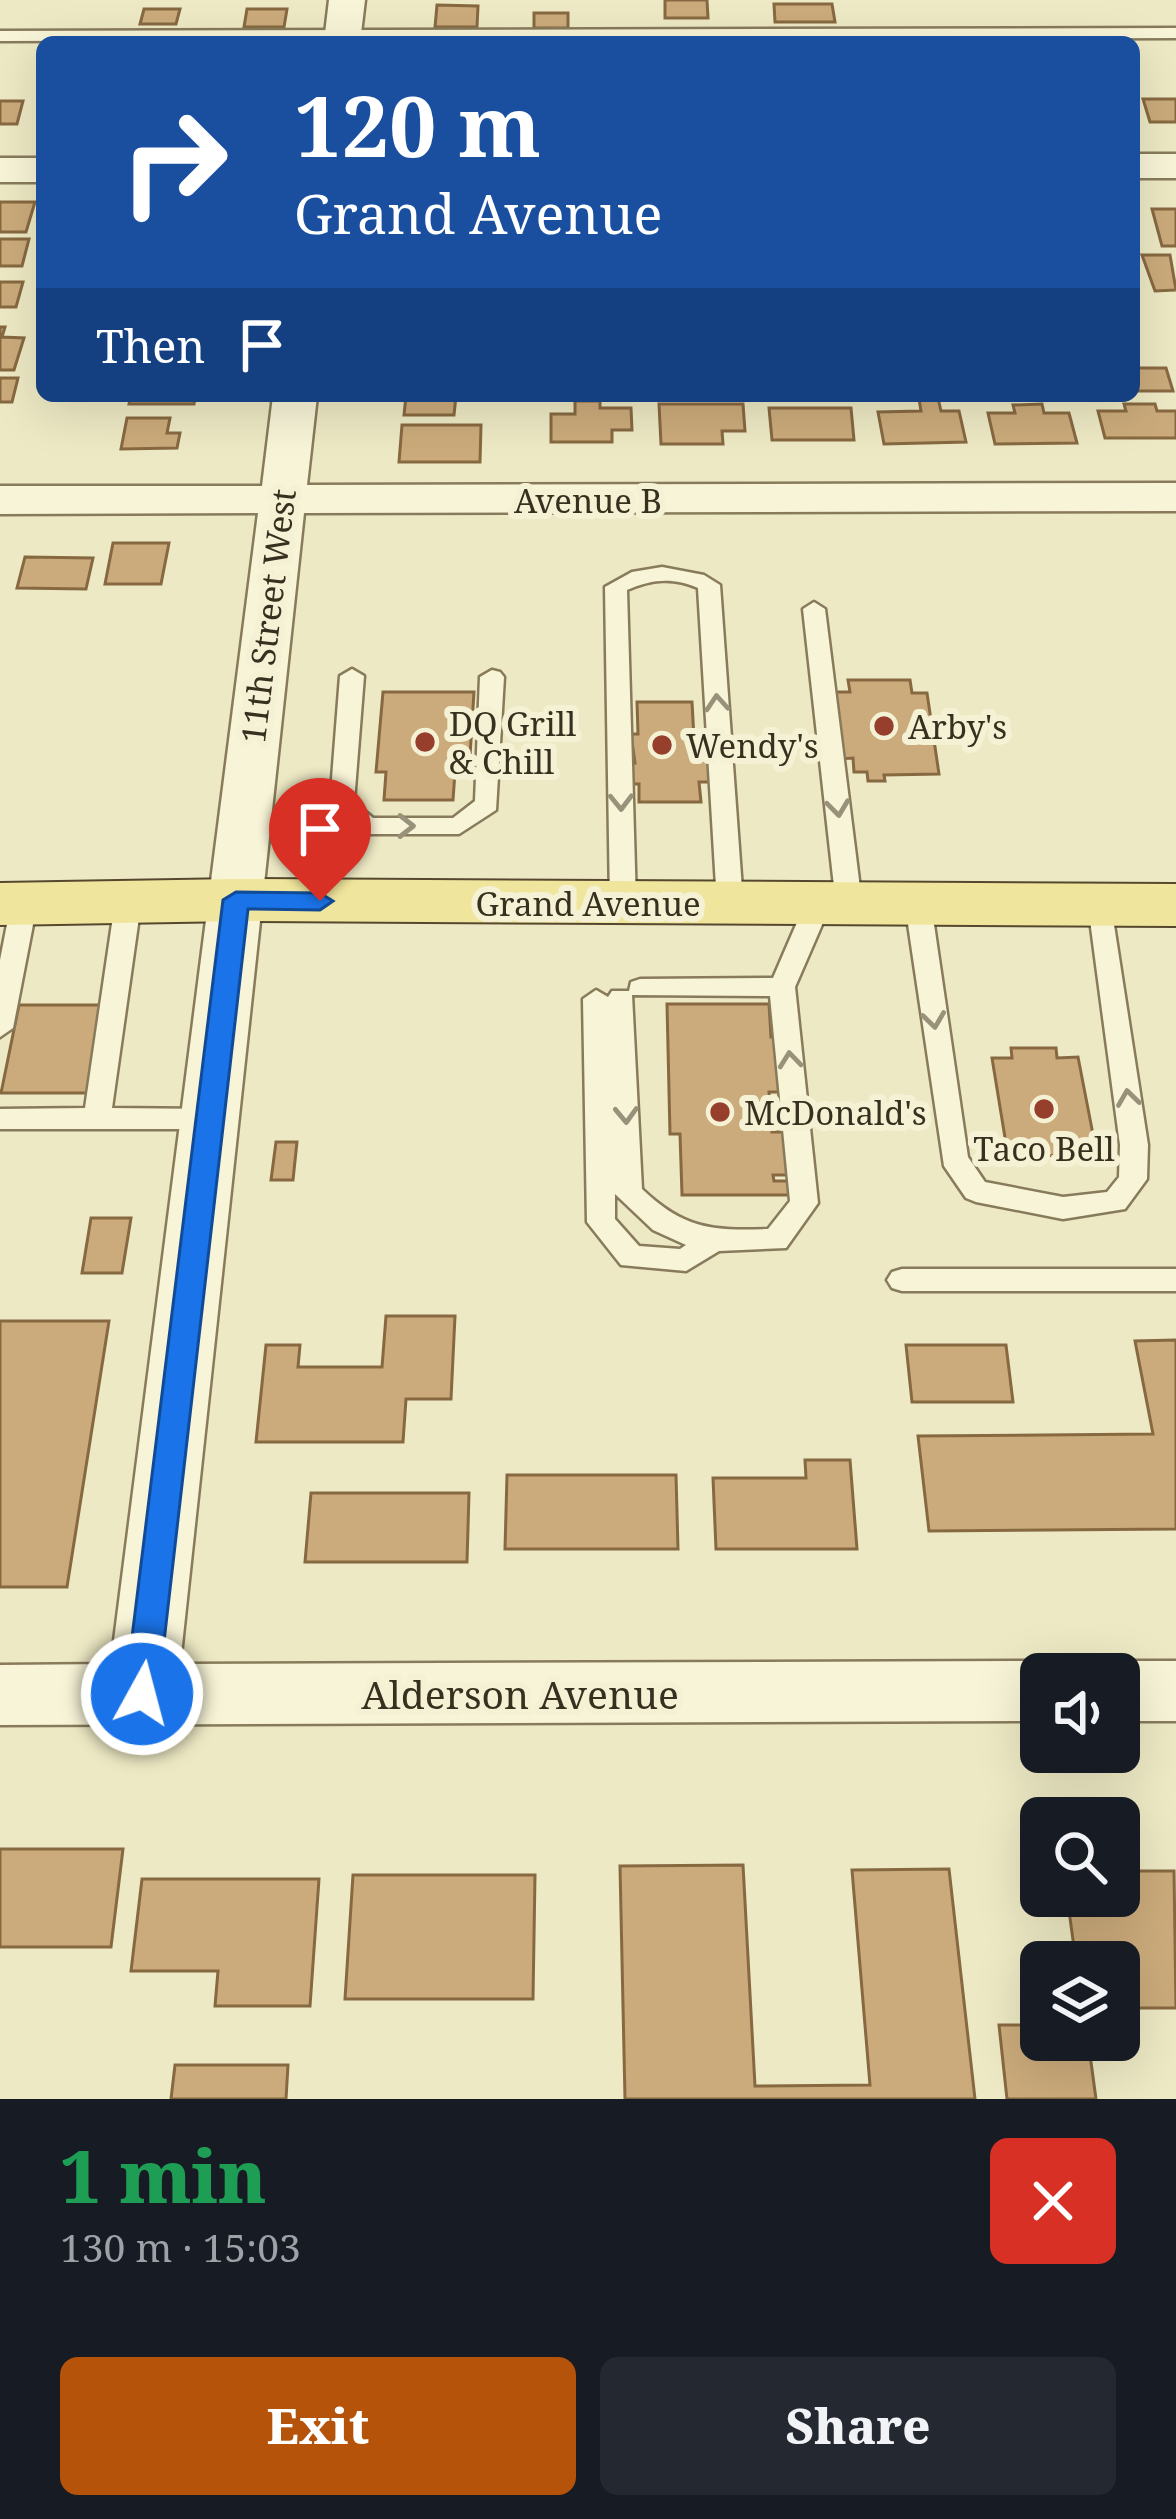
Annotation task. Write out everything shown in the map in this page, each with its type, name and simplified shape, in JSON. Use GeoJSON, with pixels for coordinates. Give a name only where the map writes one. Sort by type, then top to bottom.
{"type":"FeatureCollection","features":[{"type":"Feature","properties":{"kind":"main road","name":"Grand Avenue"},"geometry":{"type":"LineString","coordinates":[[12,904],[236,900],[1176,905]]}},
{"type":"Feature","properties":{"kind":"street"},"geometry":{"type":"LineString","coordinates":[[1140,166],[1176,166]]}},
{"type":"Feature","properties":{"kind":"street"},"geometry":{"type":"LineString","coordinates":[[0,170],[36,170]]}},
{"type":"Feature","properties":{"kind":"street","name":"11th Street West"},"geometry":{"type":"LineString","coordinates":[[142,1694],[294,402]]}},
{"type":"Feature","properties":{"kind":"street","name":"Avenue B"},"geometry":{"type":"LineString","coordinates":[[0,500],[1176,497]]}},
{"type":"Feature","properties":{"kind":"street","name":"Alderson Avenue"},"geometry":{"type":"LineString","coordinates":[[0,1695],[1020,1691]]}},
{"type":"Feature","properties":{"kind":"street"},"geometry":{"type":"LineString","coordinates":[[1140,1691],[1176,1691]]}},
{"type":"Feature","properties":{"kind":"lane"},"geometry":{"type":"LineString","coordinates":[[0,36],[344,26],[1176,33]]}},
{"type":"Feature","properties":{"kind":"lane"},"geometry":{"type":"LineString","coordinates":[[622,903],[616,587],[646,572],[683,572],[710,585],[730,903]]}},
{"type":"Feature","properties":{"kind":"lane"},"geometry":{"type":"LineString","coordinates":[[619,995],[628,1193],[666,1227],[710,1242],[776,1240],[804,1203],[782,987],[834,904],[814,609]]}},
{"type":"Feature","properties":{"kind":"lane"},"geometry":{"type":"LineString","coordinates":[[352,676],[342,804],[367,826],[459,826],[487,804],[492,677]]}},
{"type":"Feature","properties":{"kind":"lane"},"geometry":{"type":"LineString","coordinates":[[97,1118],[128,903]]}},
{"type":"Feature","properties":{"kind":"lane"},"geometry":{"type":"LineString","coordinates":[[0,1028],[12,904]]}},
{"type":"Feature","properties":{"kind":"lane"},"geometry":{"type":"LineString","coordinates":[[918,904],[954,1160],[976,1191],[1063,1208],[1115,1202],[1133,1179],[1135,1145],[1101,905]]}},
{"type":"Feature","properties":{"kind":"lane"},"geometry":{"type":"LineString","coordinates":[[619,995],[782,987]]}},
{"type":"Feature","properties":{"kind":"lane"},"geometry":{"type":"LineString","coordinates":[[619,995],[601,1222],[631,1257],[686,1260],[710,1242]]}},
{"type":"Feature","properties":{"kind":"lane"},"geometry":{"type":"LineString","coordinates":[[0,1119],[211,1119]]}},
{"type":"Feature","properties":{"kind":"lane"},"geometry":{"type":"LineString","coordinates":[[902,1280],[1176,1280]]}},
{"type":"Feature","properties":{"kind":"building"},"geometry":{"type":"Polygon","coordinates":[[[665,0],[707,0],[708,18],[665,18],[665,0]]]}},
{"type":"Feature","properties":{"kind":"building"},"geometry":{"type":"Polygon","coordinates":[[[774,4],[832,4],[835,22],[775,22],[774,4]]]}},
{"type":"Feature","properties":{"kind":"building"},"geometry":{"type":"Polygon","coordinates":[[[437,5],[478,6],[477,27],[435,27],[437,5]]]}},
{"type":"Feature","properties":{"kind":"building"},"geometry":{"type":"Polygon","coordinates":[[[144,9],[180,9],[176,24],[140,24],[144,9]]]}},
{"type":"Feature","properties":{"kind":"building"},"geometry":{"type":"Polygon","coordinates":[[[247,9],[287,9],[284,27],[244,27],[247,9]]]}},
{"type":"Feature","properties":{"kind":"building"},"geometry":{"type":"Polygon","coordinates":[[[534,13],[568,13],[568,28],[534,28],[534,13]]]}},
{"type":"Feature","properties":{"kind":"building"},"geometry":{"type":"Polygon","coordinates":[[[1143,99],[1176,99],[1176,122],[1150,122],[1143,99]]]}},
{"type":"Feature","properties":{"kind":"building"},"geometry":{"type":"Polygon","coordinates":[[[0,101],[23,101],[17,124],[0,124],[0,101]]]}},
{"type":"Feature","properties":{"kind":"building"},"geometry":{"type":"Polygon","coordinates":[[[0,202],[35,202],[26,232],[0,232],[0,202]]]}},
{"type":"Feature","properties":{"kind":"building"},"geometry":{"type":"Polygon","coordinates":[[[1152,209],[1176,209],[1176,246],[1162,246],[1152,209]]]}},
{"type":"Feature","properties":{"kind":"building"},"geometry":{"type":"Polygon","coordinates":[[[0,239],[29,239],[22,266],[0,266],[0,239]]]}},
{"type":"Feature","properties":{"kind":"building"},"geometry":{"type":"Polygon","coordinates":[[[1142,255],[1170,255],[1176,290],[1155,291],[1142,255]]]}},
{"type":"Feature","properties":{"kind":"building"},"geometry":{"type":"Polygon","coordinates":[[[0,282],[23,282],[16,307],[0,307],[0,282]]]}},
{"type":"Feature","properties":{"kind":"building"},"geometry":{"type":"Polygon","coordinates":[[[0,327],[5,327],[2,337],[24,338],[14,370],[0,370],[0,327]]]}},
{"type":"Feature","properties":{"kind":"building"},"geometry":{"type":"Polygon","coordinates":[[[1140,368],[1166,368],[1173,391],[1140,391],[1140,368]]]}},
{"type":"Feature","properties":{"kind":"building"},"geometry":{"type":"Polygon","coordinates":[[[0,378],[18,378],[12,402],[0,402],[0,378]]]}},
{"type":"Feature","properties":{"kind":"building"},"geometry":{"type":"Polygon","coordinates":[[[130,402],[194,402],[194,404],[130,402]]]}},
{"type":"Feature","properties":{"kind":"building"},"geometry":{"type":"Polygon","coordinates":[[[405,402],[455,402],[454,415],[404,415],[405,402]]]}},
{"type":"Feature","properties":{"kind":"building"},"geometry":{"type":"Polygon","coordinates":[[[575,402],[631,408],[632,430],[612,430],[612,442],[551,442],[551,414],[575,414],[575,402]]]}},
{"type":"Feature","properties":{"kind":"building"},"geometry":{"type":"Polygon","coordinates":[[[920,402],[939,402],[941,411],[959,411],[966,442],[884,444],[878,412],[921,411],[920,402]]]}},
{"type":"Feature","properties":{"kind":"building"},"geometry":{"type":"Polygon","coordinates":[[[659,404],[743,404],[745,431],[722,431],[723,444],[661,444],[659,404]]]}},
{"type":"Feature","properties":{"kind":"building"},"geometry":{"type":"Polygon","coordinates":[[[1042,404],[1044,413],[1069,413],[1077,443],[995,444],[988,413],[1015,413],[1013,405],[1042,404]]]}},
{"type":"Feature","properties":{"kind":"building"},"geometry":{"type":"Polygon","coordinates":[[[1124,404],[1155,404],[1157,411],[1176,411],[1176,438],[1105,438],[1098,411],[1126,411],[1124,404]]]}},
{"type":"Feature","properties":{"kind":"building"},"geometry":{"type":"Polygon","coordinates":[[[769,408],[851,408],[854,440],[772,440],[769,408]]]}},
{"type":"Feature","properties":{"kind":"building"},"geometry":{"type":"Polygon","coordinates":[[[127,418],[170,418],[167,433],[180,433],[177,448],[121,449],[127,418]]]}},
{"type":"Feature","properties":{"kind":"building"},"geometry":{"type":"Polygon","coordinates":[[[402,425],[481,425],[480,462],[399,462],[402,425]]]}},
{"type":"Feature","properties":{"kind":"building"},"geometry":{"type":"Polygon","coordinates":[[[113,543],[169,543],[161,584],[105,584],[113,543]]]}},
{"type":"Feature","properties":{"kind":"building"},"geometry":{"type":"Polygon","coordinates":[[[25,557],[93,558],[86,589],[17,588],[25,557]]]}},
{"type":"Feature","properties":{"kind":"building","name":"Arby's"},"geometry":{"type":"Polygon","coordinates":[[[848,680],[910,680],[912,693],[927,693],[939,774],[884,775],[885,781],[868,781],[867,772],[854,772],[853,758],[839,759],[832,692],[850,692],[848,680]]]}},
{"type":"Feature","properties":{"kind":"building"},"geometry":{"type":"Polygon","coordinates":[[[383,692],[474,692],[469,772],[455,772],[453,800],[384,800],[386,772],[376,772],[383,692]]]}},
{"type":"Feature","properties":{"kind":"building","name":"Wendy's"},"geometry":{"type":"Polygon","coordinates":[[[637,702],[692,702],[695,757],[711,757],[712,782],[699,782],[701,802],[639,802],[639,784],[627,784],[626,763],[635,763],[631,734],[638,734],[637,702]]]}},
{"type":"Feature","properties":{"kind":"building","name":"McDonald's"},"geometry":{"type":"Polygon","coordinates":[[[667,1004],[769,1004],[771,1037],[784,1037],[788,1092],[769,1092],[772,1132],[791,1132],[794,1175],[773,1175],[774,1181],[789,1181],[790,1195],[682,1195],[680,1134],[670,1134],[667,1004]]]}},
{"type":"Feature","properties":{"kind":"building"},"geometry":{"type":"Polygon","coordinates":[[[19,1005],[104,1005],[89,1093],[1,1093],[19,1005]]]}},
{"type":"Feature","properties":{"kind":"building"},"geometry":{"type":"Polygon","coordinates":[[[1011,1048],[1056,1048],[1057,1058],[1078,1057],[1097,1155],[1008,1156],[992,1058],[1012,1058],[1011,1048]]]}},
{"type":"Feature","properties":{"kind":"building"},"geometry":{"type":"Polygon","coordinates":[[[276,1142],[297,1142],[293,1180],[271,1180],[276,1142]]]}},
{"type":"Feature","properties":{"kind":"building"},"geometry":{"type":"Polygon","coordinates":[[[91,1218],[131,1218],[122,1273],[82,1273],[91,1218]]]}},
{"type":"Feature","properties":{"kind":"building"},"geometry":{"type":"Polygon","coordinates":[[[386,1316],[455,1316],[451,1399],[406,1399],[403,1442],[256,1442],[266,1345],[300,1345],[298,1367],[382,1367],[386,1316]]]}},
{"type":"Feature","properties":{"kind":"building"},"geometry":{"type":"Polygon","coordinates":[[[0,1321],[109,1321],[67,1587],[0,1587],[0,1321]]]}},
{"type":"Feature","properties":{"kind":"building"},"geometry":{"type":"Polygon","coordinates":[[[1176,1340],[1176,1529],[929,1531],[918,1436],[1153,1434],[1135,1341],[1176,1340]]]}},
{"type":"Feature","properties":{"kind":"building"},"geometry":{"type":"Polygon","coordinates":[[[906,1345],[1006,1345],[1013,1402],[912,1402],[906,1345]]]}},
{"type":"Feature","properties":{"kind":"building"},"geometry":{"type":"Polygon","coordinates":[[[805,1460],[850,1460],[857,1549],[716,1549],[713,1478],[806,1478],[805,1460]]]}},
{"type":"Feature","properties":{"kind":"building"},"geometry":{"type":"Polygon","coordinates":[[[507,1475],[676,1475],[678,1549],[505,1549],[507,1475]]]}},
{"type":"Feature","properties":{"kind":"building"},"geometry":{"type":"Polygon","coordinates":[[[311,1493],[469,1493],[467,1562],[305,1562],[311,1493]]]}},
{"type":"Feature","properties":{"kind":"building"},"geometry":{"type":"Polygon","coordinates":[[[0,1849],[123,1849],[111,1947],[0,1947],[0,1849]]]}},
{"type":"Feature","properties":{"kind":"building"},"geometry":{"type":"Polygon","coordinates":[[[743,1865],[755,2086],[870,2085],[852,1870],[949,1869],[975,2099],[625,2099],[620,1866],[743,1865]]]}},
{"type":"Feature","properties":{"kind":"building"},"geometry":{"type":"Polygon","coordinates":[[[1140,1871],[1174,1871],[1176,2008],[1140,2008],[1140,1941],[1073,1941],[1070,1917],[1140,1917],[1140,1871]]]}},
{"type":"Feature","properties":{"kind":"building"},"geometry":{"type":"Polygon","coordinates":[[[353,1875],[535,1875],[533,1999],[345,1999],[353,1875]]]}},
{"type":"Feature","properties":{"kind":"building"},"geometry":{"type":"Polygon","coordinates":[[[142,1879],[319,1879],[310,2006],[215,2006],[218,1971],[131,1971],[142,1879]]]}},
{"type":"Feature","properties":{"kind":"building"},"geometry":{"type":"Polygon","coordinates":[[[999,2025],[1020,2025],[1020,2061],[1091,2061],[1096,2099],[1007,2099],[999,2025]]]}},
{"type":"Feature","properties":{"kind":"building"},"geometry":{"type":"Polygon","coordinates":[[[175,2065],[288,2065],[286,2099],[171,2099],[175,2065]]]}},
{"type":"Feature","properties":{"kind":"place","name":"Arby's"},"geometry":{"type":"Point","coordinates":[884,726]}},
{"type":"Feature","properties":{"kind":"place","name":"DQ Grill & Chill"},"geometry":{"type":"Point","coordinates":[425,742]}},
{"type":"Feature","properties":{"kind":"place","name":"Wendy's"},"geometry":{"type":"Point","coordinates":[662,745]}},
{"type":"Feature","properties":{"kind":"place","name":"Taco Bell"},"geometry":{"type":"Point","coordinates":[1044,1109]}},
{"type":"Feature","properties":{"kind":"place","name":"McDonald's"},"geometry":{"type":"Point","coordinates":[720,1112]}},
{"type":"Feature","properties":{"kind":"route"},"geometry":{"type":"LineString","coordinates":[[142,1694],[236,900],[320,901]]}}]}
